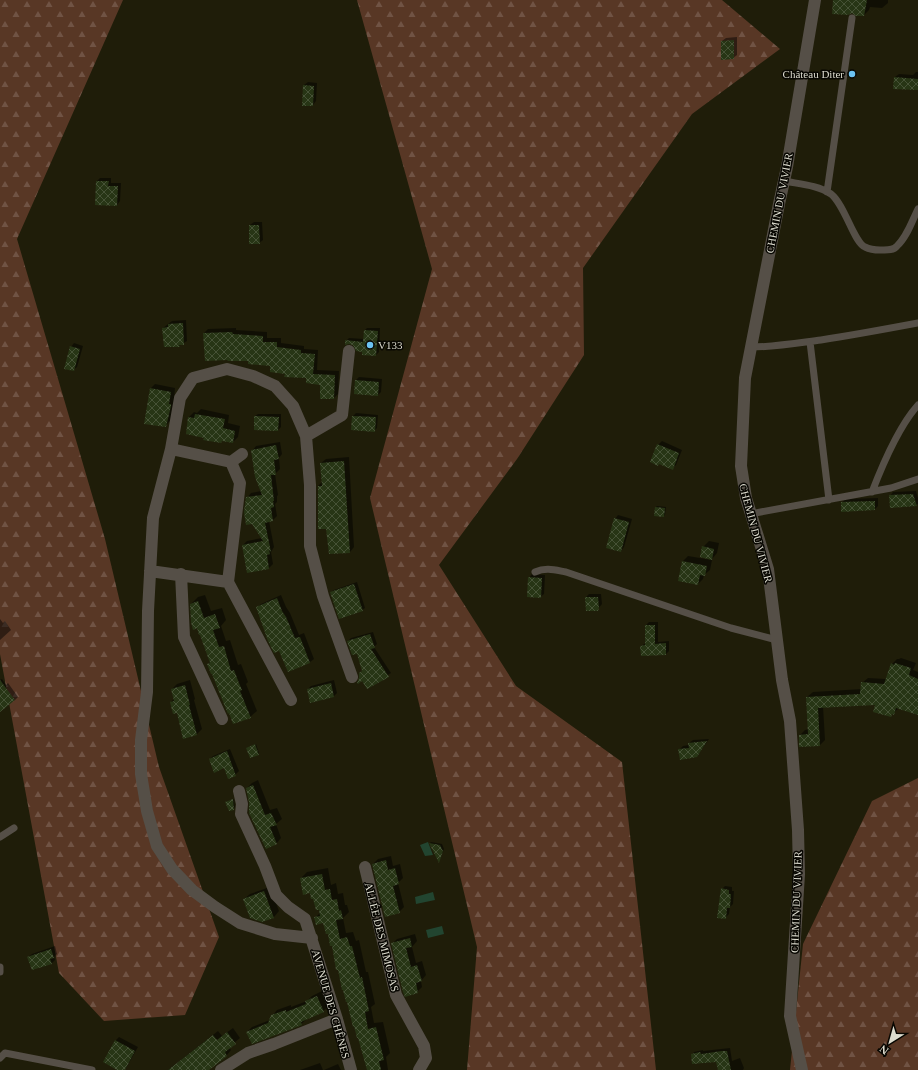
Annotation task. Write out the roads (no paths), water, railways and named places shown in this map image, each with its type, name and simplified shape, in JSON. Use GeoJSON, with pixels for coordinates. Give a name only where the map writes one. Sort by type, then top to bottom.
{"type":"FeatureCollection","features":[{"type":"Feature","properties":{"kind":"street","name":"CHEMIN DU VIVIER"},"geometry":{"type":"LineString","coordinates":[[802,1070],[790,1016],[799,874],[798,830],[790,721],[782,680],[768,569],[750,514],[742,481],[741,466],[745,378],[784,181],[815,0]]}},
{"type":"Feature","properties":{"kind":"street"},"geometry":{"type":"LineString","coordinates":[[306,436],[342,415],[349,351]]}},
{"type":"Feature","properties":{"kind":"street"},"geometry":{"type":"LineString","coordinates":[[312,938],[275,934],[240,923],[192,890],[172,869],[157,846],[147,811],[141,774],[141,740],[148,692],[148,611],[153,518],[171,449],[180,398],[193,378],[227,369],[253,376],[275,386],[293,406],[306,436],[310,485],[310,546],[323,596],[352,678]]}},
{"type":"Feature","properties":{"kind":"street"},"geometry":{"type":"LineString","coordinates":[[171,449],[231,462],[242,454]]}},
{"type":"Feature","properties":{"kind":"street"},"geometry":{"type":"LineString","coordinates":[[231,462],[240,483],[228,582],[291,700]]}},
{"type":"Feature","properties":{"kind":"street"},"geometry":{"type":"LineString","coordinates":[[150,571],[181,574],[228,582]]}},
{"type":"Feature","properties":{"kind":"street"},"geometry":{"type":"LineString","coordinates":[[181,574],[184,637],[222,719]]}},
{"type":"Feature","properties":{"kind":"street","name":"AVENUE DES CHÊNES"},"geometry":{"type":"LineString","coordinates":[[239,791],[242,804],[240,814],[265,866],[276,895],[288,907],[306,919],[337,1018],[351,1070]]}},
{"type":"Feature","properties":{"kind":"street","name":"ALLÉE DES MIMOSAS"},"geometry":{"type":"LineString","coordinates":[[365,867],[396,995],[424,1046],[426,1058],[419,1070]]}},
{"type":"Feature","properties":{"kind":"street"},"geometry":{"type":"LineString","coordinates":[[221,1070],[248,1053],[337,1018]]}},
{"type":"Feature","properties":{"kind":"lane"},"geometry":{"type":"LineString","coordinates":[[827,192],[852,18]]}},
{"type":"Feature","properties":{"kind":"lane"},"geometry":{"type":"LineString","coordinates":[[784,181],[819,188],[827,192],[837,200],[848,218],[860,244],[865,247],[879,250],[890,250],[897,247],[918,209]]}},
{"type":"Feature","properties":{"kind":"lane"},"geometry":{"type":"LineString","coordinates":[[751,347],[768,347],[810,342],[918,323]]}},
{"type":"Feature","properties":{"kind":"lane"},"geometry":{"type":"LineString","coordinates":[[810,342],[829,500]]}},
{"type":"Feature","properties":{"kind":"lane"},"geometry":{"type":"LineString","coordinates":[[872,492],[886,458],[906,421],[918,405]]}},
{"type":"Feature","properties":{"kind":"lane"},"geometry":{"type":"LineString","coordinates":[[750,514],[872,492],[891,488],[918,479]]}},
{"type":"Feature","properties":{"kind":"lane"},"geometry":{"type":"LineString","coordinates":[[535,572],[542,569],[550,569],[566,572],[732,628],[777,640]]}},
{"type":"Feature","properties":{"kind":"lane"},"geometry":{"type":"LineString","coordinates":[[0,837],[14,828]]}},
{"type":"Feature","properties":{"kind":"lane"},"geometry":{"type":"LineString","coordinates":[[0,967],[0,972]]}},
{"type":"Feature","properties":{"kind":"lane"},"geometry":{"type":"LineString","coordinates":[[0,1058],[5,1053],[92,1070]]}},
{"type":"Feature","properties":{"kind":"place","name":"Château Diter"},"geometry":{"type":"Point","coordinates":[852,74]}},
{"type":"Feature","properties":{"kind":"place","name":"V133"},"geometry":{"type":"Point","coordinates":[370,345]}}]}
